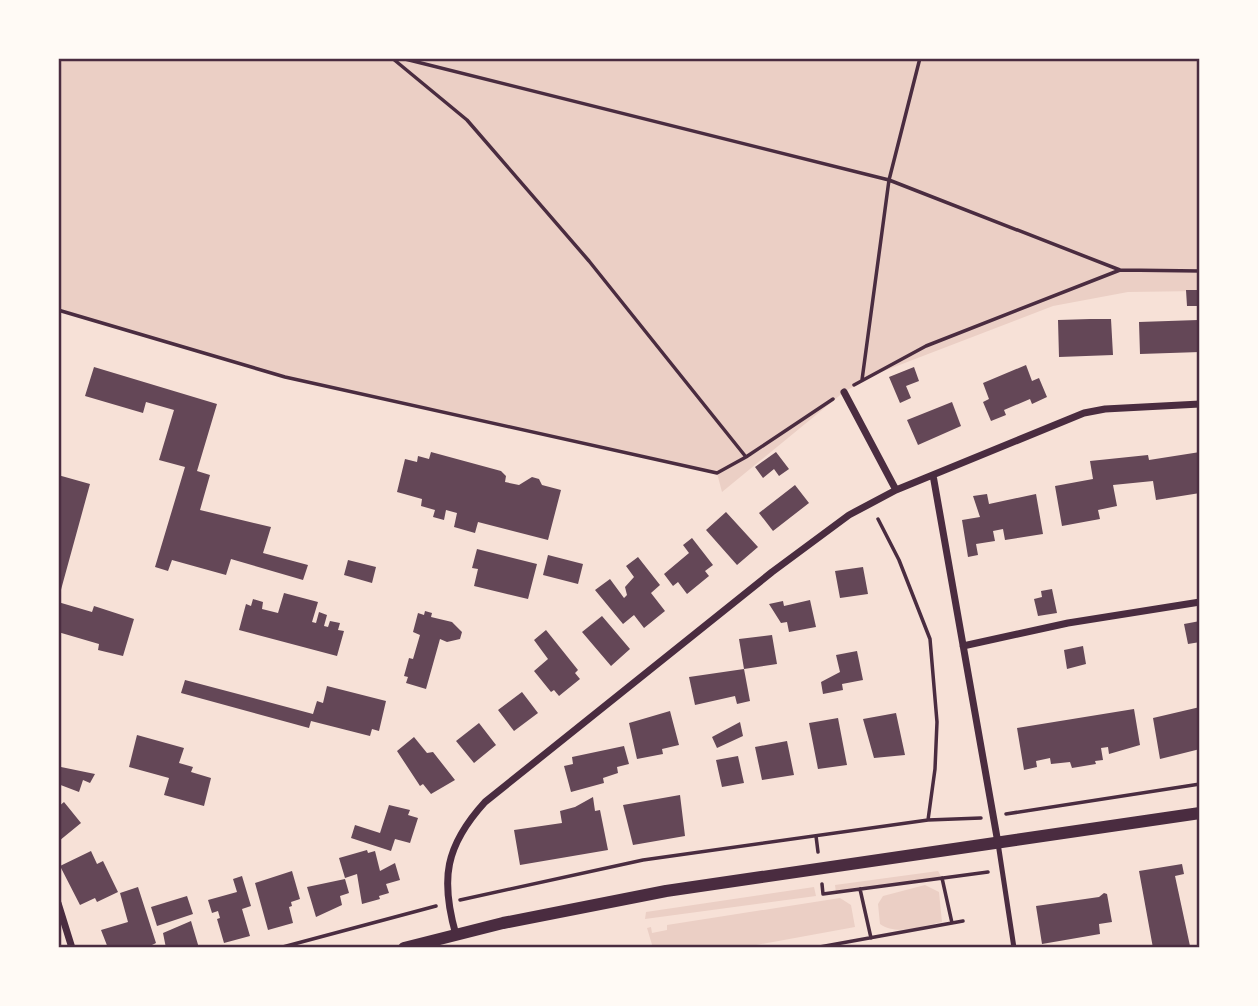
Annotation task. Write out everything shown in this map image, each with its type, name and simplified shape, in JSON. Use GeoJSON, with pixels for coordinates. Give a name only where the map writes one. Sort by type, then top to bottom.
{"type":"FeatureCollection","features":[{"type":"Feature","properties":{"kind":"street"},"geometry":{"type":"LineString","coordinates":[[844,392],[896,490]]}},
{"type":"Feature","properties":{"kind":"street"},"geometry":{"type":"LineString","coordinates":[[456,935],[446,885],[452,849],[466,823],[485,802],[772,572],[849,515],[896,490],[1084,412],[1200,404]]}},
{"type":"Feature","properties":{"kind":"street"},"geometry":{"type":"LineString","coordinates":[[933,475],[998,843]]}},
{"type":"Feature","properties":{"kind":"street"},"geometry":{"type":"LineString","coordinates":[[963,646],[1068,623],[1200,602]]}},
{"type":"Feature","properties":{"kind":"street"},"geometry":{"type":"LineString","coordinates":[[404,948],[434,944],[456,935],[597,903],[1200,813]]}},
{"type":"Feature","properties":{"kind":"street"},"geometry":{"type":"LineString","coordinates":[[58,902],[72,948]]}},
{"type":"Feature","properties":{"kind":"lane"},"geometry":{"type":"LineString","coordinates":[[998,843],[1014,948]]}},
{"type":"Feature","properties":{"kind":"path"},"geometry":{"type":"LineString","coordinates":[[392,58],[467,120],[589,261],[746,457]]}},
{"type":"Feature","properties":{"kind":"path"},"geometry":{"type":"LineString","coordinates":[[401,58],[889,180],[1120,270],[1200,271]]}},
{"type":"Feature","properties":{"kind":"path"},"geometry":{"type":"LineString","coordinates":[[862,380],[889,180],[920,58]]}},
{"type":"Feature","properties":{"kind":"path"},"geometry":{"type":"LineString","coordinates":[[58,310],[285,377],[717,473],[746,457],[862,380],[926,346],[984,321],[1120,270]]}},
{"type":"Feature","properties":{"kind":"path"},"geometry":{"type":"LineString","coordinates":[[878,519],[899,560],[930,639],[937,722],[935,769],[928,820]]}},
{"type":"Feature","properties":{"kind":"path"},"geometry":{"type":"LineString","coordinates":[[279,948],[448,902],[643,860],[928,820],[965,821],[1200,784]]}},
{"type":"Feature","properties":{"kind":"path"},"geometry":{"type":"LineString","coordinates":[[816,836],[823,894],[1002,870]]}},
{"type":"Feature","properties":{"kind":"path"},"geometry":{"type":"LineString","coordinates":[[942,878],[952,923]]}},
{"type":"Feature","properties":{"kind":"path"},"geometry":{"type":"LineString","coordinates":[[859,889],[871,938]]}},
{"type":"Feature","properties":{"kind":"path"},"geometry":{"type":"LineString","coordinates":[[814,948],[963,921]]}},
{"type":"Feature","properties":{"kind":"shaded area"},"geometry":{"type":"Polygon","coordinates":[[[58,58],[1200,58],[1200,291],[1128,292],[1053,306],[876,374],[844,392],[722,492],[717,473],[285,377],[58,310],[58,58]]]}},
{"type":"Feature","properties":{"kind":"shaded area"},"geometry":{"type":"Polygon","coordinates":[[[938,871],[942,878],[836,893],[835,885],[938,871]]]}},
{"type":"Feature","properties":{"kind":"shaded area"},"geometry":{"type":"Polygon","coordinates":[[[925,885],[939,892],[942,922],[902,930],[880,924],[878,904],[883,896],[925,885]]]}},
{"type":"Feature","properties":{"kind":"shaded area"},"geometry":{"type":"Polygon","coordinates":[[[814,887],[816,896],[645,919],[646,912],[814,887]]]}},
{"type":"Feature","properties":{"kind":"shaded area"},"geometry":{"type":"Polygon","coordinates":[[[840,898],[851,905],[855,927],[740,948],[653,948],[647,928],[651,927],[652,933],[667,930],[667,925],[840,898]]]}},
{"type":"Feature","properties":{"kind":"building"},"geometry":{"type":"Polygon","coordinates":[[[1186,290],[1200,290],[1200,306],[1187,306],[1186,290]]]}},
{"type":"Feature","properties":{"kind":"building"},"geometry":{"type":"Polygon","coordinates":[[[1111,319],[1113,355],[1059,357],[1058,320],[1111,319]]]}},
{"type":"Feature","properties":{"kind":"building"},"geometry":{"type":"Polygon","coordinates":[[[1198,320],[1200,352],[1140,354],[1139,322],[1198,320]]]}},
{"type":"Feature","properties":{"kind":"building"},"geometry":{"type":"Polygon","coordinates":[[[1026,365],[1032,381],[1039,378],[1047,397],[1032,404],[1030,399],[1004,410],[1006,415],[991,421],[983,402],[989,399],[983,383],[1026,365]]]}},
{"type":"Feature","properties":{"kind":"building"},"geometry":{"type":"Polygon","coordinates":[[[94,367],[217,404],[197,471],[210,475],[200,510],[271,527],[263,553],[308,565],[303,580],[231,559],[226,575],[172,560],[168,571],[155,567],[185,467],[159,460],[174,410],[146,402],[143,413],[85,396],[94,367]]]}},
{"type":"Feature","properties":{"kind":"building"},"geometry":{"type":"Polygon","coordinates":[[[914,367],[919,381],[906,386],[911,398],[900,403],[889,377],[914,367]]]}},
{"type":"Feature","properties":{"kind":"building"},"geometry":{"type":"Polygon","coordinates":[[[952,402],[961,426],[918,445],[907,420],[952,402]]]}},
{"type":"Feature","properties":{"kind":"building"},"geometry":{"type":"Polygon","coordinates":[[[431,452],[501,471],[506,476],[505,482],[519,485],[532,477],[539,479],[542,485],[561,490],[548,540],[478,522],[475,533],[454,527],[457,513],[446,510],[444,520],[433,517],[435,510],[421,506],[422,499],[397,492],[405,459],[417,462],[418,456],[429,459],[431,452]]]}},
{"type":"Feature","properties":{"kind":"building"},"geometry":{"type":"Polygon","coordinates":[[[776,452],[789,469],[779,476],[774,469],[763,478],[755,467],[776,452]]]}},
{"type":"Feature","properties":{"kind":"building"},"geometry":{"type":"Polygon","coordinates":[[[1200,452],[1200,493],[1156,500],[1153,481],[1113,485],[1117,506],[1098,510],[1100,519],[1062,526],[1055,486],[1093,479],[1090,461],[1148,455],[1149,460],[1200,452]]]}},
{"type":"Feature","properties":{"kind":"building"},"geometry":{"type":"Polygon","coordinates":[[[58,475],[90,484],[59,597],[58,597],[58,475]]]}},
{"type":"Feature","properties":{"kind":"building"},"geometry":{"type":"Polygon","coordinates":[[[795,485],[809,503],[773,531],[759,513],[795,485]]]}},
{"type":"Feature","properties":{"kind":"building"},"geometry":{"type":"Polygon","coordinates":[[[987,494],[989,504],[1036,494],[1043,534],[1005,540],[1003,529],[993,531],[995,541],[976,544],[978,555],[968,557],[962,520],[980,517],[973,496],[987,494]]]}},
{"type":"Feature","properties":{"kind":"building"},"geometry":{"type":"Polygon","coordinates":[[[726,512],[758,547],[737,565],[706,530],[726,512]]]}},
{"type":"Feature","properties":{"kind":"building"},"geometry":{"type":"Polygon","coordinates":[[[692,538],[713,565],[705,571],[709,576],[687,594],[678,582],[673,586],[664,574],[689,553],[683,545],[692,538]]]}},
{"type":"Feature","properties":{"kind":"building"},"geometry":{"type":"Polygon","coordinates":[[[477,549],[537,564],[528,599],[474,586],[478,569],[472,568],[477,549]]]}},
{"type":"Feature","properties":{"kind":"building"},"geometry":{"type":"Polygon","coordinates":[[[548,555],[583,564],[578,584],[543,575],[548,555]]]}},
{"type":"Feature","properties":{"kind":"building"},"geometry":{"type":"Polygon","coordinates":[[[638,557],[660,585],[651,593],[665,611],[644,628],[634,615],[623,624],[595,590],[610,579],[624,598],[627,595],[625,587],[634,577],[626,566],[638,557]]]}},
{"type":"Feature","properties":{"kind":"building"},"geometry":{"type":"Polygon","coordinates":[[[348,560],[376,567],[372,583],[344,575],[348,560]]]}},
{"type":"Feature","properties":{"kind":"building"},"geometry":{"type":"Polygon","coordinates":[[[863,567],[868,594],[840,598],[835,571],[863,567]]]}},
{"type":"Feature","properties":{"kind":"building"},"geometry":{"type":"Polygon","coordinates":[[[1052,589],[1057,613],[1038,616],[1034,599],[1042,597],[1041,591],[1052,589]]]}},
{"type":"Feature","properties":{"kind":"building"},"geometry":{"type":"Polygon","coordinates":[[[284,593],[318,602],[312,622],[316,623],[319,612],[327,615],[324,626],[328,627],[330,621],[340,623],[338,630],[344,631],[337,656],[239,630],[246,604],[251,606],[253,599],[263,602],[262,609],[278,613],[284,593]]]}},
{"type":"Feature","properties":{"kind":"building"},"geometry":{"type":"Polygon","coordinates":[[[810,600],[816,627],[789,632],[787,622],[781,623],[769,604],[783,601],[784,606],[810,600]]]}},
{"type":"Feature","properties":{"kind":"building"},"geometry":{"type":"Polygon","coordinates":[[[58,602],[92,612],[94,606],[134,619],[123,656],[98,650],[99,644],[58,632],[58,602]]]}},
{"type":"Feature","properties":{"kind":"building"},"geometry":{"type":"Polygon","coordinates":[[[425,611],[432,613],[431,617],[452,622],[462,632],[460,639],[447,642],[440,639],[426,689],[406,683],[408,677],[404,676],[409,658],[413,659],[420,635],[413,632],[418,613],[424,615],[425,611]]]}},
{"type":"Feature","properties":{"kind":"building"},"geometry":{"type":"Polygon","coordinates":[[[602,616],[630,649],[611,666],[582,632],[602,616]]]}},
{"type":"Feature","properties":{"kind":"building"},"geometry":{"type":"Polygon","coordinates":[[[1200,621],[1200,642],[1188,644],[1184,624],[1200,621]]]}},
{"type":"Feature","properties":{"kind":"building"},"geometry":{"type":"Polygon","coordinates":[[[546,630],[578,670],[575,673],[580,679],[559,696],[554,690],[551,692],[534,671],[548,659],[534,640],[546,630]]]}},
{"type":"Feature","properties":{"kind":"building"},"geometry":{"type":"Polygon","coordinates":[[[772,635],[777,664],[744,669],[739,639],[772,635]]]}},
{"type":"Feature","properties":{"kind":"building"},"geometry":{"type":"Polygon","coordinates":[[[1083,646],[1086,664],[1067,669],[1064,650],[1083,646]]]}},
{"type":"Feature","properties":{"kind":"building"},"geometry":{"type":"Polygon","coordinates":[[[857,651],[863,680],[842,684],[843,690],[823,694],[821,682],[840,672],[836,655],[857,651]]]}},
{"type":"Feature","properties":{"kind":"building"},"geometry":{"type":"Polygon","coordinates":[[[744,669],[750,701],[737,704],[735,696],[695,705],[689,677],[744,669]]]}},
{"type":"Feature","properties":{"kind":"building"},"geometry":{"type":"Polygon","coordinates":[[[185,680],[313,714],[317,701],[323,703],[327,686],[386,701],[379,731],[372,729],[370,736],[311,721],[309,728],[181,693],[185,680]]]}},
{"type":"Feature","properties":{"kind":"building"},"geometry":{"type":"Polygon","coordinates":[[[522,692],[538,713],[514,731],[498,710],[522,692]]]}},
{"type":"Feature","properties":{"kind":"building"},"geometry":{"type":"Polygon","coordinates":[[[1200,707],[1200,749],[1160,759],[1153,718],[1200,707]]]}},
{"type":"Feature","properties":{"kind":"building"},"geometry":{"type":"Polygon","coordinates":[[[1134,709],[1140,745],[1109,754],[1108,747],[1101,748],[1103,760],[1095,761],[1096,764],[1072,768],[1070,762],[1051,764],[1050,758],[1036,761],[1037,767],[1024,770],[1017,728],[1134,709]]]}},
{"type":"Feature","properties":{"kind":"building"},"geometry":{"type":"Polygon","coordinates":[[[670,711],[679,745],[662,749],[663,754],[637,759],[629,723],[670,711]]]}},
{"type":"Feature","properties":{"kind":"building"},"geometry":{"type":"Polygon","coordinates":[[[896,713],[905,755],[874,758],[863,719],[896,713]]]}},
{"type":"Feature","properties":{"kind":"building"},"geometry":{"type":"Polygon","coordinates":[[[838,718],[847,765],[818,769],[809,723],[838,718]]]}},
{"type":"Feature","properties":{"kind":"building"},"geometry":{"type":"Polygon","coordinates":[[[740,722],[743,736],[717,748],[712,737],[740,722]]]}},
{"type":"Feature","properties":{"kind":"building"},"geometry":{"type":"Polygon","coordinates":[[[479,723],[496,745],[474,763],[456,741],[479,723]]]}},
{"type":"Feature","properties":{"kind":"building"},"geometry":{"type":"Polygon","coordinates":[[[137,735],[184,748],[179,763],[193,767],[191,772],[211,778],[204,806],[164,795],[169,778],[129,767],[137,735]]]}},
{"type":"Feature","properties":{"kind":"building"},"geometry":{"type":"Polygon","coordinates":[[[414,737],[427,753],[433,752],[455,780],[431,794],[423,784],[420,786],[397,751],[414,737]]]}},
{"type":"Feature","properties":{"kind":"building"},"geometry":{"type":"Polygon","coordinates":[[[787,741],[794,775],[762,780],[755,747],[787,741]]]}},
{"type":"Feature","properties":{"kind":"building"},"geometry":{"type":"Polygon","coordinates":[[[624,746],[629,764],[617,767],[618,773],[603,778],[604,783],[571,792],[564,766],[573,764],[572,757],[624,746]]]}},
{"type":"Feature","properties":{"kind":"building"},"geometry":{"type":"Polygon","coordinates":[[[738,756],[744,783],[722,787],[716,760],[738,756]]]}},
{"type":"Feature","properties":{"kind":"building"},"geometry":{"type":"Polygon","coordinates":[[[61,767],[95,774],[90,783],[83,780],[79,792],[58,784],[61,767]]]}},
{"type":"Feature","properties":{"kind":"building"},"geometry":{"type":"Polygon","coordinates":[[[680,795],[685,836],[633,845],[623,805],[680,795]]]}},
{"type":"Feature","properties":{"kind":"building"},"geometry":{"type":"Polygon","coordinates":[[[593,797],[595,811],[600,810],[608,850],[520,865],[514,830],[562,823],[560,811],[575,807],[593,797]]]}},
{"type":"Feature","properties":{"kind":"building"},"geometry":{"type":"Polygon","coordinates":[[[64,802],[81,823],[59,841],[58,807],[64,802]]]}},
{"type":"Feature","properties":{"kind":"building"},"geometry":{"type":"Polygon","coordinates":[[[389,805],[410,810],[408,815],[418,818],[410,843],[395,839],[391,851],[351,838],[355,825],[380,833],[389,805]]]}},
{"type":"Feature","properties":{"kind":"building"},"geometry":{"type":"Polygon","coordinates":[[[367,850],[368,853],[375,851],[380,871],[395,863],[400,880],[386,884],[389,893],[379,896],[380,899],[362,904],[357,874],[345,878],[339,858],[367,850]]]}},
{"type":"Feature","properties":{"kind":"building"},"geometry":{"type":"Polygon","coordinates":[[[91,851],[97,864],[103,861],[118,892],[97,902],[95,898],[80,905],[60,866],[91,851]]]}},
{"type":"Feature","properties":{"kind":"building"},"geometry":{"type":"Polygon","coordinates":[[[1182,864],[1184,874],[1175,876],[1190,946],[1153,948],[1139,871],[1182,864]]]}},
{"type":"Feature","properties":{"kind":"building"},"geometry":{"type":"Polygon","coordinates":[[[292,871],[300,899],[291,902],[292,906],[289,907],[293,923],[268,930],[255,883],[292,871]]]}},
{"type":"Feature","properties":{"kind":"building"},"geometry":{"type":"Polygon","coordinates":[[[242,876],[251,906],[242,909],[250,936],[224,943],[217,919],[220,918],[218,911],[212,913],[208,900],[237,892],[233,879],[242,876]]]}},
{"type":"Feature","properties":{"kind":"building"},"geometry":{"type":"Polygon","coordinates":[[[345,879],[349,893],[340,896],[342,905],[316,917],[307,887],[345,879]]]}},
{"type":"Feature","properties":{"kind":"building"},"geometry":{"type":"Polygon","coordinates":[[[138,887],[156,943],[146,948],[108,948],[101,930],[128,922],[120,893],[138,887]]]}},
{"type":"Feature","properties":{"kind":"building"},"geometry":{"type":"Polygon","coordinates":[[[1107,894],[1112,922],[1099,924],[1100,934],[1042,944],[1036,906],[1099,897],[1107,894]]]}},
{"type":"Feature","properties":{"kind":"building"},"geometry":{"type":"Polygon","coordinates":[[[187,896],[193,914],[157,926],[151,907],[187,896]]]}},
{"type":"Feature","properties":{"kind":"building"},"geometry":{"type":"Polygon","coordinates":[[[191,921],[199,948],[166,948],[163,933],[191,921]]]}}]}
